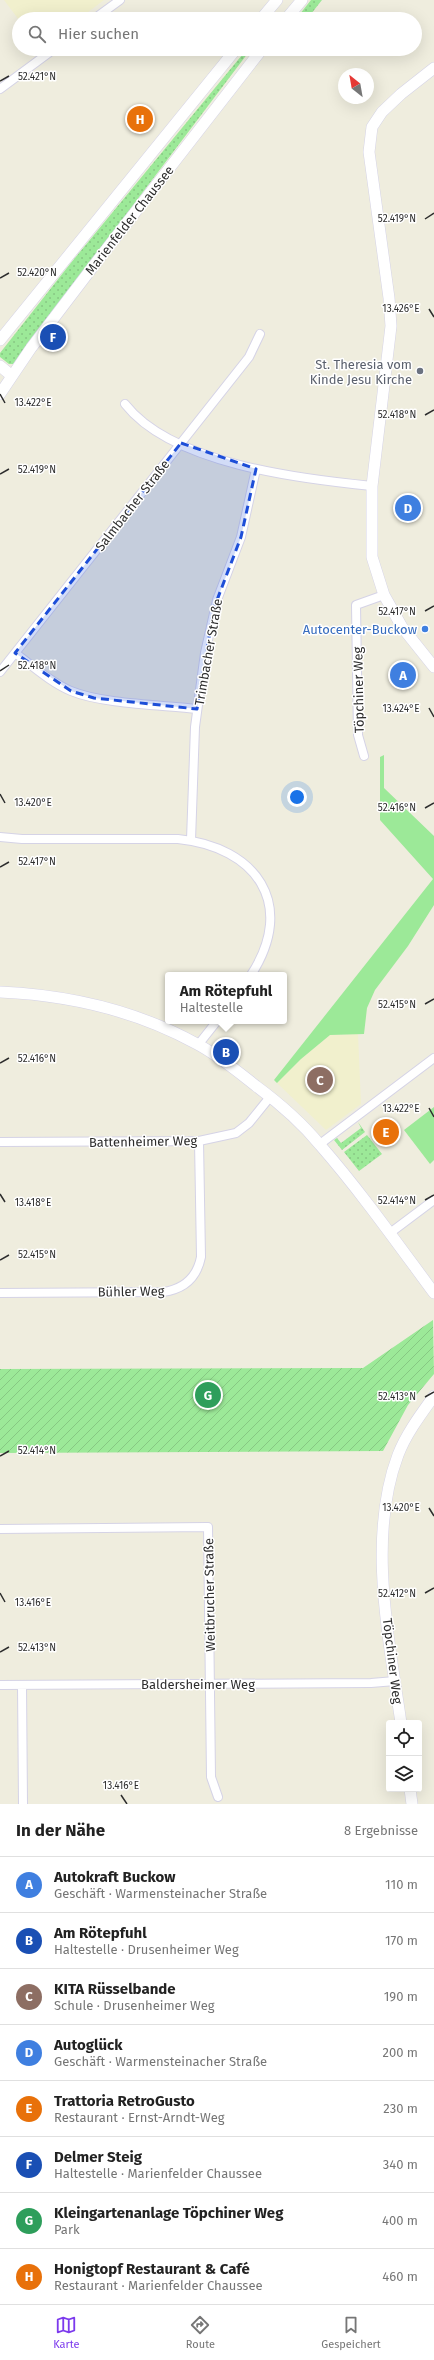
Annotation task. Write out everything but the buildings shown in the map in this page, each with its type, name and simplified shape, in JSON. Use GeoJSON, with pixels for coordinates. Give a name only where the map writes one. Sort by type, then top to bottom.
{"type":"FeatureCollection","features":[{"type":"Feature","properties":{"kind":"street"},"geometry":{"type":"LineString","coordinates":[[104,12],[120,0]]}},
{"type":"Feature","properties":{"kind":"street"},"geometry":{"type":"LineString","coordinates":[[267,12],[277,0]]}},
{"type":"Feature","properties":{"kind":"street"},"geometry":{"type":"LineString","coordinates":[[292,12],[302,0]]}},
{"type":"Feature","properties":{"kind":"street"},"geometry":{"type":"LineString","coordinates":[[0,89],[45,56]]}},
{"type":"Feature","properties":{"kind":"street","name":"Marienfelder Chaussee"},"geometry":{"type":"LineString","coordinates":[[0,340],[230,56]]}},
{"type":"Feature","properties":{"kind":"street","name":"Marienfelder Chaussee"},"geometry":{"type":"LineString","coordinates":[[0,394],[98,260],[257,56]]}},
{"type":"Feature","properties":{"kind":"street"},"geometry":{"type":"LineString","coordinates":[[434,68],[386,106],[376,120],[370,134],[369,168],[387,284],[391,326],[372,486],[372,557],[384,595],[402,627],[434,667]]}},
{"type":"Feature","properties":{"kind":"street","name":"Salmbacher Straße"},"geometry":{"type":"LineString","coordinates":[[0,672],[253,353],[260,334]]}},
{"type":"Feature","properties":{"kind":"street"},"geometry":{"type":"LineString","coordinates":[[0,366],[12,376]]}},
{"type":"Feature","properties":{"kind":"street"},"geometry":{"type":"LineString","coordinates":[[125,404],[142,422],[181,443],[219,458],[256,470],[307,479],[372,486]]}},
{"type":"Feature","properties":{"kind":"street","name":"Trimbacher Straße"},"geometry":{"type":"LineString","coordinates":[[191,840],[197,709],[214,608],[241,537],[256,470]]}},
{"type":"Feature","properties":{"kind":"street","name":"Töpchiner Weg"},"geometry":{"type":"LineString","coordinates":[[364,756],[358,735],[356,605],[384,595]]}},
{"type":"Feature","properties":{"kind":"street"},"geometry":{"type":"LineString","coordinates":[[16,653],[59,685],[81,694],[105,699],[197,709]]}},
{"type":"Feature","properties":{"kind":"street"},"geometry":{"type":"LineString","coordinates":[[0,837],[22,839],[191,840],[231,853],[254,872],[263,886],[269,906],[270,923],[265,945],[253,972]]}},
{"type":"Feature","properties":{"kind":"street"},"geometry":{"type":"LineString","coordinates":[[0,992],[87,1003],[157,1025],[198,1045],[270,1097],[320,1144],[434,1293]]}},
{"type":"Feature","properties":{"kind":"street"},"geometry":{"type":"LineString","coordinates":[[198,1045],[215,1024]]}},
{"type":"Feature","properties":{"kind":"street"},"geometry":{"type":"LineString","coordinates":[[320,1144],[434,1058]]}},
{"type":"Feature","properties":{"kind":"street","name":"Battenheimer Weg"},"geometry":{"type":"LineString","coordinates":[[0,1142],[199,1141],[236,1133],[249,1123],[270,1097]]}},
{"type":"Feature","properties":{"kind":"street","name":"Bühler Weg"},"geometry":{"type":"LineString","coordinates":[[0,1292],[163,1292],[173,1290],[192,1279],[198,1269],[201,1256],[199,1141]]}},
{"type":"Feature","properties":{"kind":"street"},"geometry":{"type":"LineString","coordinates":[[390,1234],[434,1200]]}},
{"type":"Feature","properties":{"kind":"street","name":"Töpchiner Weg"},"geometry":{"type":"LineString","coordinates":[[401,1720],[384,1590],[385,1509],[400,1451],[418,1418],[434,1396]]}},
{"type":"Feature","properties":{"kind":"street","name":"Weitbrucher Straße"},"geometry":{"type":"LineString","coordinates":[[0,1529],[208,1527],[211,1777],[218,1797]]}},
{"type":"Feature","properties":{"kind":"street","name":"Baldersheimer Weg"},"geometry":{"type":"LineString","coordinates":[[0,1685],[371,1683],[395,1681]]}},
{"type":"Feature","properties":{"kind":"street"},"geometry":{"type":"LineString","coordinates":[[22,1685],[23,1804]]}},
{"type":"Feature","properties":{"kind":"street"},"geometry":{"type":"LineString","coordinates":[[410,1792],[412,1804]]}},
{"type":"Feature","properties":{"kind":"highlighted area"},"geometry":{"type":"Polygon","coordinates":[[[181,443],[256,469],[241,537],[214,608],[197,709],[94,698],[71,691],[15,653],[181,443]]]}},
{"type":"Feature","properties":{"kind":"shaded area"},"geometry":{"type":"Polygon","coordinates":[[[4,0],[104,0],[88,12],[13,12],[4,0]]]}},
{"type":"Feature","properties":{"kind":"shaded area"},"geometry":{"type":"Polygon","coordinates":[[[358,1034],[361,1104],[326,1130],[277,1083],[301,1059],[330,1035],[358,1034]]]}},
{"type":"Feature","properties":{"kind":"green space"},"geometry":{"type":"Polygon","coordinates":[[[311,0],[322,0],[313,12],[302,12],[311,0]]]}},
{"type":"Feature","properties":{"kind":"green space"},"geometry":{"type":"Polygon","coordinates":[[[241,56],[246,56],[13,364],[9,364],[0,357],[0,353],[70,264],[241,56]]]}},
{"type":"Feature","properties":{"kind":"green space"},"geometry":{"type":"Polygon","coordinates":[[[384,755],[384,788],[434,836],[434,905],[408,946],[375,990],[367,1008],[364,1034],[330,1035],[301,1059],[277,1083],[274,1080],[433,879],[380,820],[380,757],[384,755]]]}},
{"type":"Feature","properties":{"kind":"green space"},"geometry":{"type":"Polygon","coordinates":[[[434,1107],[434,1160],[430,1164],[404,1130],[434,1107]]]}},
{"type":"Feature","properties":{"kind":"green space"},"geometry":{"type":"Polygon","coordinates":[[[358,1122],[365,1132],[342,1150],[334,1140],[337,1138],[341,1143],[361,1128],[358,1122]]]}},
{"type":"Feature","properties":{"kind":"green space"},"geometry":{"type":"Polygon","coordinates":[[[367,1135],[382,1154],[359,1171],[344,1152],[367,1135]]]}},
{"type":"Feature","properties":{"kind":"green space"},"geometry":{"type":"Polygon","coordinates":[[[433,1320],[434,1374],[408,1405],[383,1451],[0,1453],[0,1369],[363,1368],[433,1320]]]}},
{"type":"Feature","properties":{"kind":"place","name":"Honigtopf Restaurant & Café"},"geometry":{"type":"Point","coordinates":[140,119]}},
{"type":"Feature","properties":{"kind":"place","name":"Delmer Steig"},"geometry":{"type":"Point","coordinates":[53,337]}},
{"type":"Feature","properties":{"kind":"place","name":"St. Theresia vom Kinde Jesu Kirche"},"geometry":{"type":"Point","coordinates":[420,371]}},
{"type":"Feature","properties":{"kind":"place","name":"Autoglück"},"geometry":{"type":"Point","coordinates":[408,508]}},
{"type":"Feature","properties":{"kind":"place","name":"Autocenter-Buckow"},"geometry":{"type":"Point","coordinates":[425,629]}},
{"type":"Feature","properties":{"kind":"place","name":"Autokraft Buckow"},"geometry":{"type":"Point","coordinates":[403,675]}},
{"type":"Feature","properties":{"kind":"place","name":"Am Rötepfuhl"},"geometry":{"type":"Point","coordinates":[226,1052]}},
{"type":"Feature","properties":{"kind":"place","name":"KITA Rüsselbande"},"geometry":{"type":"Point","coordinates":[320,1080]}},
{"type":"Feature","properties":{"kind":"place","name":"Trattoria RetroGusto"},"geometry":{"type":"Point","coordinates":[386,1132]}},
{"type":"Feature","properties":{"kind":"place","name":"Kleingartenanlage Töpchiner Weg"},"geometry":{"type":"Point","coordinates":[208,1395]}}]}
